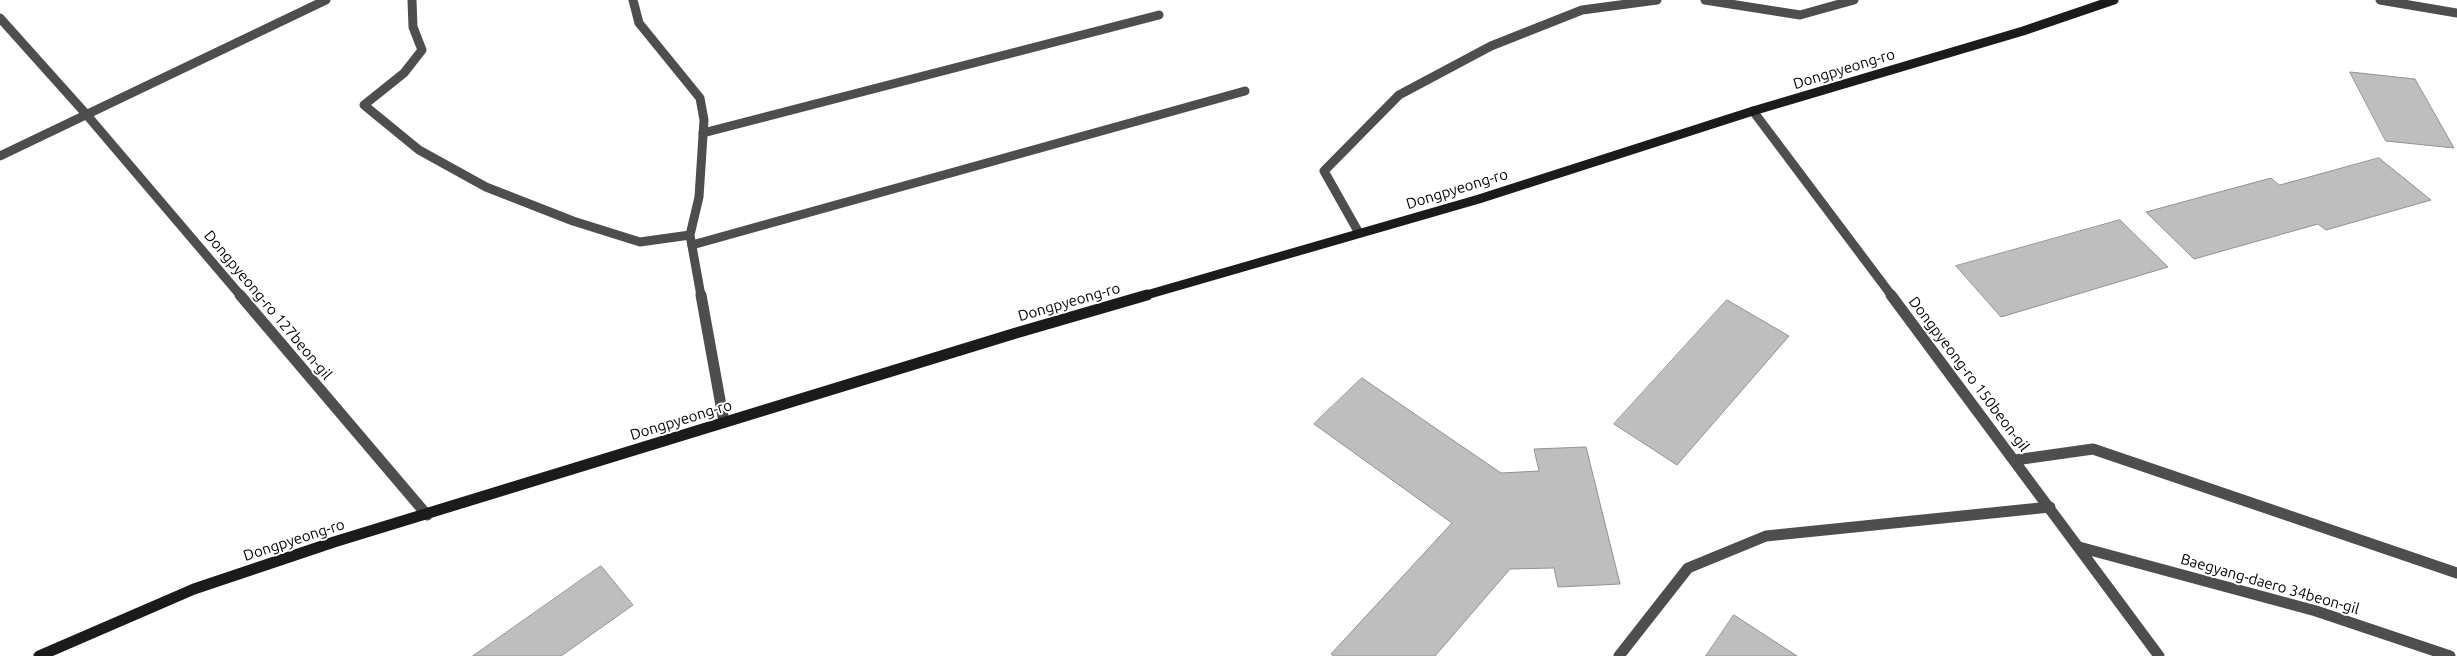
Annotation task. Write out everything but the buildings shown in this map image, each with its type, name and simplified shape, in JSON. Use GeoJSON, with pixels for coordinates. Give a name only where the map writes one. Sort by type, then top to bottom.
{"type":"FeatureCollection","features":[{"type":"Feature","properties":{"kind":"main road","name":"Dongpyeong-ro"},"geometry":{"type":"LineString","coordinates":[[39,656],[194,589],[427,515],[1026,330],[1479,199],[1753,111],[2023,31],[2114,0]]}},
{"type":"Feature","properties":{"kind":"street"},"geometry":{"type":"LineString","coordinates":[[0,156],[326,0]]}},
{"type":"Feature","properties":{"kind":"street"},"geometry":{"type":"LineString","coordinates":[[412,0],[413,27],[422,50],[404,73],[364,105],[419,150],[486,187],[573,221],[640,242],[691,240],[1245,91]]}},
{"type":"Feature","properties":{"kind":"street"},"geometry":{"type":"LineString","coordinates":[[633,0],[640,23],[700,98],[704,120],[700,197],[691,240],[724,422]]}},
{"type":"Feature","properties":{"kind":"street"},"geometry":{"type":"LineString","coordinates":[[1359,233],[1324,171],[1399,95],[1491,46],[1582,10],[1656,0]]}},
{"type":"Feature","properties":{"kind":"street"},"geometry":{"type":"LineString","coordinates":[[1705,0],[1800,15],[1854,0]]}},
{"type":"Feature","properties":{"kind":"street"},"geometry":{"type":"LineString","coordinates":[[2380,0],[2457,13]]}},
{"type":"Feature","properties":{"kind":"street"},"geometry":{"type":"LineString","coordinates":[[703,133],[1159,15]]}},
{"type":"Feature","properties":{"kind":"street","name":"Dongpyeong-ro 127beon-gil"},"geometry":{"type":"LineString","coordinates":[[0,18],[86,114],[427,515]]}},
{"type":"Feature","properties":{"kind":"street","name":"Dongpyeong-ro 150beon-gil"},"geometry":{"type":"LineString","coordinates":[[1753,111],[2015,460],[2159,656]]}},
{"type":"Feature","properties":{"kind":"street"},"geometry":{"type":"LineString","coordinates":[[2015,460],[2093,449],[2457,573]]}},
{"type":"Feature","properties":{"kind":"street"},"geometry":{"type":"LineString","coordinates":[[1619,656],[1688,568],[1766,536],[2050,507]]}},
{"type":"Feature","properties":{"kind":"street","name":"Baegyang-daero 34beon-gil"},"geometry":{"type":"LineString","coordinates":[[2079,547],[2316,611],[2450,656]]}}]}
